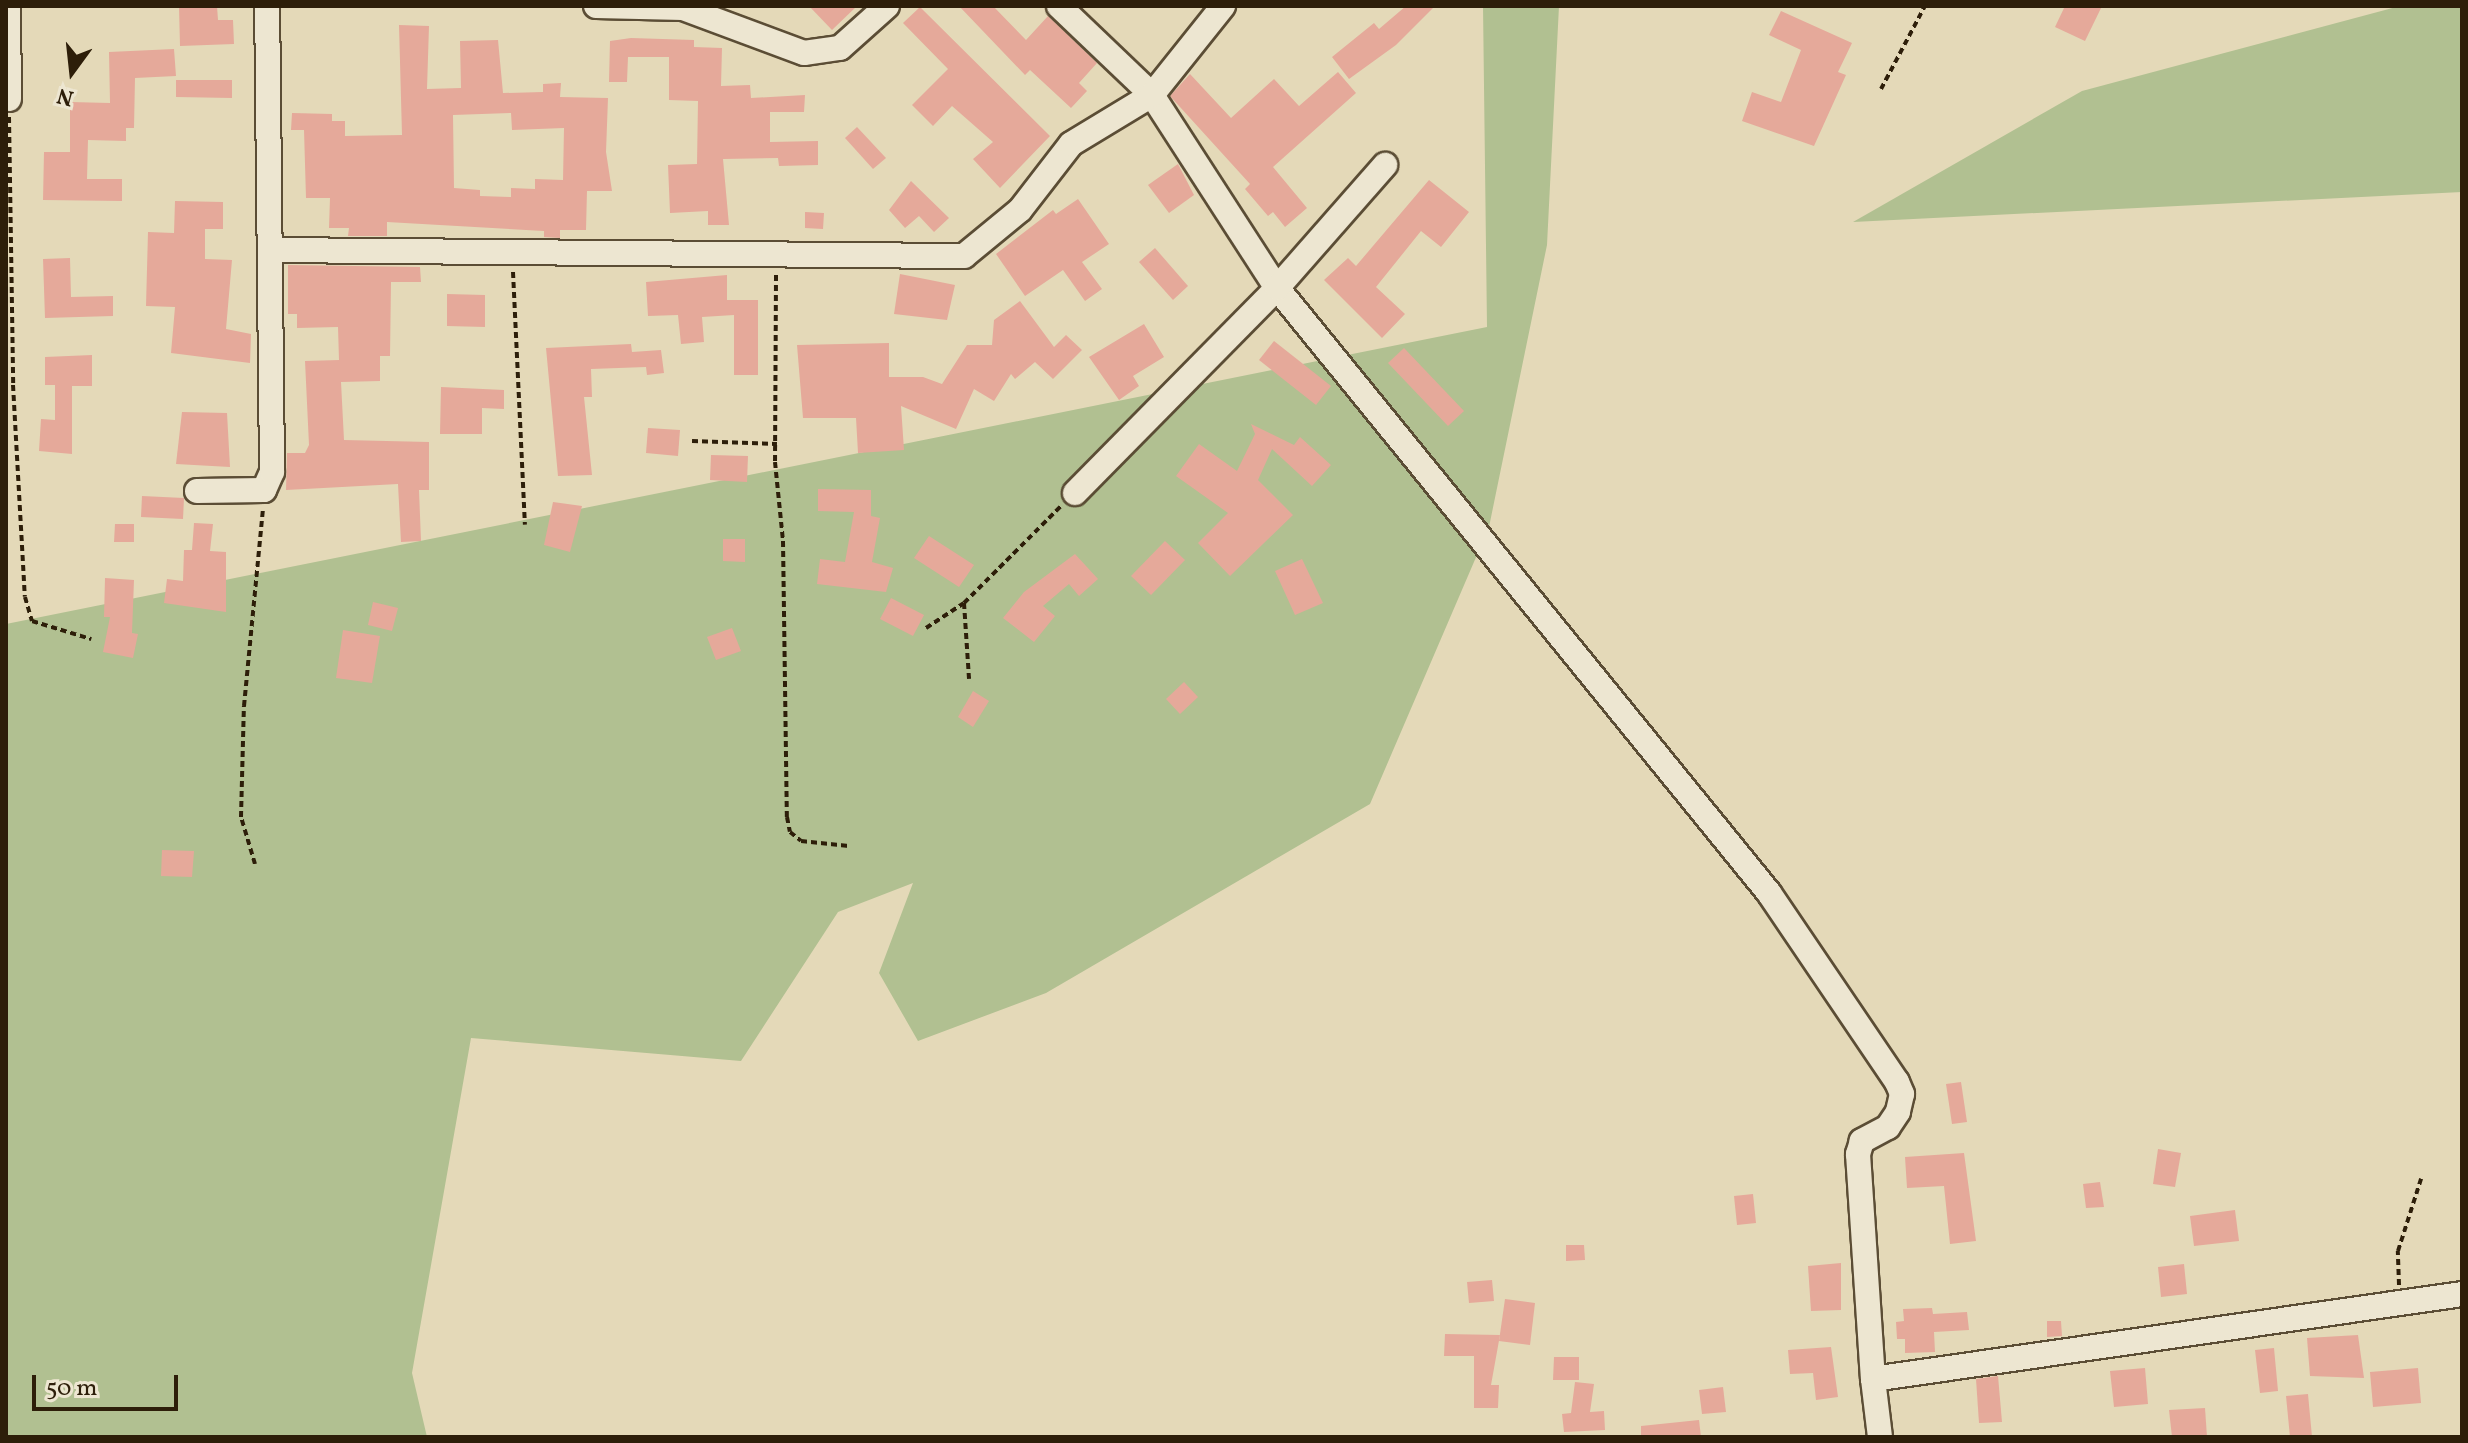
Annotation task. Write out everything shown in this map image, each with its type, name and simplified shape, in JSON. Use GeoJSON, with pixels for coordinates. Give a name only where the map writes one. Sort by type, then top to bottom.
{"type":"FeatureCollection","features":[{"type":"Feature","properties":{"kind":"street"},"geometry":{"type":"LineString","coordinates":[[8,6],[9,99]]}},
{"type":"Feature","properties":{"kind":"street"},"geometry":{"type":"LineString","coordinates":[[197,491],[264,490],[272,472],[267,6]]}},
{"type":"Feature","properties":{"kind":"street"},"geometry":{"type":"LineString","coordinates":[[596,6],[683,8],[804,53],[840,48],[887,6]]}},
{"type":"Feature","properties":{"kind":"street"},"geometry":{"type":"LineString","coordinates":[[1059,6],[1152,95],[1277,288],[1769,893],[1897,1082],[1902,1094],[1898,1112],[1888,1127],[1862,1141],[1858,1154],[1873,1379],[1880,1437]]}},
{"type":"Feature","properties":{"kind":"street"},"geometry":{"type":"LineString","coordinates":[[270,250],[512,255],[964,256],[1020,210],[1071,144],[1152,95],[1223,6]]}},
{"type":"Feature","properties":{"kind":"street"},"geometry":{"type":"LineString","coordinates":[[1075,493],[1277,288],[1385,165]]}},
{"type":"Feature","properties":{"kind":"street"},"geometry":{"type":"LineString","coordinates":[[1873,1379],[2462,1294]]}},
{"type":"Feature","properties":{"kind":"path"},"geometry":{"type":"LineString","coordinates":[[1881,89],[1925,6]]}},
{"type":"Feature","properties":{"kind":"path"},"geometry":{"type":"LineString","coordinates":[[9,99],[13,385],[25,597],[32,621],[91,639]]}},
{"type":"Feature","properties":{"kind":"path"},"geometry":{"type":"LineString","coordinates":[[512,255],[525,525]]}},
{"type":"Feature","properties":{"kind":"path"},"geometry":{"type":"LineString","coordinates":[[776,256],[777,444],[790,832],[801,841],[849,846]]}},
{"type":"Feature","properties":{"kind":"path"},"geometry":{"type":"LineString","coordinates":[[692,441],[777,444]]}},
{"type":"Feature","properties":{"kind":"path"},"geometry":{"type":"LineString","coordinates":[[255,864],[241,817],[243,738],[264,490]]}},
{"type":"Feature","properties":{"kind":"path"},"geometry":{"type":"LineString","coordinates":[[926,628],[964,603],[1075,493]]}},
{"type":"Feature","properties":{"kind":"path"},"geometry":{"type":"LineString","coordinates":[[964,603],[969,679]]}},
{"type":"Feature","properties":{"kind":"path"},"geometry":{"type":"LineString","coordinates":[[2400,1303],[2398,1251],[2421,1179]]}},
{"type":"Feature","properties":{"kind":"green space"},"geometry":{"type":"Polygon","coordinates":[[[1483,6],[1559,6],[1547,245],[1489,527],[1370,804],[1046,993],[918,1041],[879,973],[913,883],[838,912],[741,1061],[471,1038],[412,1373],[427,1437],[6,1437],[6,624],[1487,327],[1483,6]]]}},
{"type":"Feature","properties":{"kind":"green space"},"geometry":{"type":"Polygon","coordinates":[[[2400,6],[2462,6],[2462,192],[1853,222],[2082,91],[2400,6]]]}},
{"type":"Feature","properties":{"kind":"building"},"geometry":{"type":"Polygon","coordinates":[[[179,6],[217,6],[218,20],[233,20],[234,44],[180,46],[179,6]]]}},
{"type":"Feature","properties":{"kind":"building"},"geometry":{"type":"Polygon","coordinates":[[[809,6],[857,6],[832,30],[809,6]]]}},
{"type":"Feature","properties":{"kind":"building"},"geometry":{"type":"Polygon","coordinates":[[[959,6],[993,6],[1026,40],[1048,16],[1097,63],[1079,83],[1087,91],[1071,108],[1030,70],[1025,75],[959,6]]]}},
{"type":"Feature","properties":{"kind":"building"},"geometry":{"type":"Polygon","coordinates":[[[1406,6],[1435,6],[1396,45],[1349,79],[1332,57],[1374,23],[1379,29],[1406,6]]]}},
{"type":"Feature","properties":{"kind":"building"},"geometry":{"type":"Polygon","coordinates":[[[2065,6],[2102,6],[2085,41],[2055,27],[2065,6]]]}},
{"type":"Feature","properties":{"kind":"building"},"geometry":{"type":"Polygon","coordinates":[[[920,7],[1050,136],[1000,188],[973,159],[993,142],[952,106],[933,126],[912,105],[948,69],[903,23],[920,7]]]}},
{"type":"Feature","properties":{"kind":"building"},"geometry":{"type":"Polygon","coordinates":[[[1781,11],[1852,43],[1838,72],[1846,75],[1814,146],[1742,121],[1752,92],[1781,102],[1801,50],[1769,35],[1781,11]]]}},
{"type":"Feature","properties":{"kind":"building"},"geometry":{"type":"Polygon","coordinates":[[[399,25],[429,26],[427,89],[461,88],[460,41],[498,40],[503,93],[543,92],[543,84],[561,83],[560,97],[608,98],[606,152],[612,191],[587,191],[586,230],[560,230],[560,238],[544,237],[544,231],[387,222],[387,236],[348,236],[349,228],[329,228],[330,198],[306,198],[304,130],[291,130],[292,113],[332,114],[332,121],[345,121],[345,136],[402,135],[399,25]],[[511,113],[453,115],[454,188],[480,190],[480,196],[511,197],[511,188],[535,189],[535,179],[563,180],[564,128],[512,130],[511,113]]]}},
{"type":"Feature","properties":{"kind":"building"},"geometry":{"type":"Polygon","coordinates":[[[631,38],[694,40],[694,47],[722,48],[721,86],[750,85],[751,98],[805,95],[804,112],[770,112],[770,142],[818,141],[818,165],[779,166],[778,158],[723,159],[729,225],[708,225],[708,211],[670,213],[668,165],[697,164],[698,101],[669,100],[669,57],[628,57],[627,82],[609,82],[610,41],[631,38]]]}},
{"type":"Feature","properties":{"kind":"building"},"geometry":{"type":"Polygon","coordinates":[[[174,49],[176,76],[135,78],[134,128],[126,128],[126,141],[88,140],[87,179],[122,179],[122,201],[43,200],[44,152],[70,152],[70,102],[110,103],[109,52],[174,49]]]}},
{"type":"Feature","properties":{"kind":"building"},"geometry":{"type":"Polygon","coordinates":[[[1338,72],[1356,93],[1273,167],[1307,208],[1285,227],[1273,212],[1268,216],[1245,189],[1250,184],[1170,96],[1190,74],[1231,118],[1274,79],[1299,106],[1338,72]]]}},
{"type":"Feature","properties":{"kind":"building"},"geometry":{"type":"Polygon","coordinates":[[[176,80],[232,80],[232,98],[176,97],[176,80]]]}},
{"type":"Feature","properties":{"kind":"building"},"geometry":{"type":"Polygon","coordinates":[[[857,127],[886,158],[873,169],[845,138],[857,127]]]}},
{"type":"Feature","properties":{"kind":"building"},"geometry":{"type":"Polygon","coordinates":[[[1178,164],[1194,195],[1169,213],[1148,185],[1178,164]]]}},
{"type":"Feature","properties":{"kind":"building"},"geometry":{"type":"Polygon","coordinates":[[[1429,180],[1469,212],[1441,247],[1421,231],[1376,287],[1405,314],[1382,338],[1324,280],[1348,258],[1356,266],[1429,180]]]}},
{"type":"Feature","properties":{"kind":"building"},"geometry":{"type":"Polygon","coordinates":[[[911,181],[949,218],[934,232],[919,216],[905,228],[889,210],[911,181]]]}},
{"type":"Feature","properties":{"kind":"building"},"geometry":{"type":"Polygon","coordinates":[[[1078,199],[1109,244],[1082,262],[1102,289],[1085,301],[1063,270],[1025,296],[996,254],[1053,210],[1056,214],[1078,199]]]}},
{"type":"Feature","properties":{"kind":"building"},"geometry":{"type":"Polygon","coordinates":[[[175,201],[223,202],[223,229],[205,229],[205,259],[232,260],[226,329],[251,334],[250,363],[171,353],[175,307],[146,306],[148,232],[174,233],[175,201]]]}},
{"type":"Feature","properties":{"kind":"building"},"geometry":{"type":"Polygon","coordinates":[[[805,212],[824,213],[823,229],[805,228],[805,212]]]}},
{"type":"Feature","properties":{"kind":"building"},"geometry":{"type":"Polygon","coordinates":[[[1155,248],[1188,286],[1173,300],[1139,262],[1155,248]]]}},
{"type":"Feature","properties":{"kind":"building"},"geometry":{"type":"Polygon","coordinates":[[[70,258],[71,297],[113,296],[113,316],[45,318],[43,259],[70,258]]]}},
{"type":"Feature","properties":{"kind":"building"},"geometry":{"type":"Polygon","coordinates":[[[288,265],[420,267],[421,282],[391,282],[390,356],[380,356],[380,381],[341,382],[344,440],[429,442],[429,490],[419,490],[421,541],[401,542],[398,484],[286,490],[287,453],[305,453],[309,445],[305,361],[339,360],[338,327],[297,328],[297,314],[288,314],[288,265]]]}},
{"type":"Feature","properties":{"kind":"building"},"geometry":{"type":"Polygon","coordinates":[[[900,274],[955,285],[947,320],[894,314],[900,274]]]}},
{"type":"Feature","properties":{"kind":"building"},"geometry":{"type":"Polygon","coordinates":[[[727,275],[727,300],[758,300],[758,375],[734,375],[734,315],[702,317],[704,342],[681,344],[678,315],[648,316],[646,282],[727,275]]]}},
{"type":"Feature","properties":{"kind":"building"},"geometry":{"type":"Polygon","coordinates":[[[447,294],[485,295],[485,327],[447,326],[447,294]]]}},
{"type":"Feature","properties":{"kind":"building"},"geometry":{"type":"Polygon","coordinates":[[[1020,301],[1054,347],[1066,335],[1082,350],[1053,379],[1035,362],[1015,379],[1011,374],[994,401],[974,389],[956,429],[901,406],[904,450],[858,453],[856,418],[803,418],[797,345],[889,343],[889,377],[923,377],[942,384],[967,345],[992,345],[994,320],[1020,301]]]}},
{"type":"Feature","properties":{"kind":"building"},"geometry":{"type":"Polygon","coordinates":[[[1144,324],[1164,357],[1133,376],[1139,386],[1119,400],[1089,357],[1144,324]]]}},
{"type":"Feature","properties":{"kind":"building"},"geometry":{"type":"Polygon","coordinates":[[[1274,341],[1331,386],[1316,405],[1259,360],[1274,341]]]}},
{"type":"Feature","properties":{"kind":"building"},"geometry":{"type":"Polygon","coordinates":[[[631,344],[632,352],[661,350],[664,373],[647,375],[646,367],[591,369],[592,397],[584,397],[592,475],[558,476],[546,348],[631,344]]]}},
{"type":"Feature","properties":{"kind":"building"},"geometry":{"type":"Polygon","coordinates":[[[1404,348],[1464,411],[1448,426],[1388,363],[1404,348]]]}},
{"type":"Feature","properties":{"kind":"building"},"geometry":{"type":"Polygon","coordinates":[[[92,355],[92,386],[72,386],[72,454],[39,451],[41,419],[55,420],[55,385],[45,385],[45,357],[92,355]]]}},
{"type":"Feature","properties":{"kind":"building"},"geometry":{"type":"Polygon","coordinates":[[[441,387],[504,390],[504,409],[482,408],[482,434],[440,434],[441,387]]]}},
{"type":"Feature","properties":{"kind":"building"},"geometry":{"type":"Polygon","coordinates":[[[182,412],[227,413],[230,467],[176,464],[182,412]]]}},
{"type":"Feature","properties":{"kind":"building"},"geometry":{"type":"Polygon","coordinates":[[[1251,424],[1294,445],[1300,437],[1331,465],[1312,486],[1272,449],[1258,480],[1293,515],[1230,576],[1198,543],[1228,513],[1176,476],[1199,444],[1237,471],[1255,434],[1251,424]]]}},
{"type":"Feature","properties":{"kind":"building"},"geometry":{"type":"Polygon","coordinates":[[[648,428],[680,430],[678,456],[646,453],[648,428]]]}},
{"type":"Feature","properties":{"kind":"building"},"geometry":{"type":"Polygon","coordinates":[[[711,455],[748,456],[747,482],[710,480],[711,455]]]}},
{"type":"Feature","properties":{"kind":"building"},"geometry":{"type":"Polygon","coordinates":[[[818,489],[871,490],[871,516],[880,518],[872,562],[893,568],[886,592],[817,584],[820,559],[845,562],[854,512],[818,511],[818,489]]]}},
{"type":"Feature","properties":{"kind":"building"},"geometry":{"type":"Polygon","coordinates":[[[142,496],[184,498],[183,519],[141,517],[142,496]]]}},
{"type":"Feature","properties":{"kind":"building"},"geometry":{"type":"Polygon","coordinates":[[[553,502],[582,506],[570,552],[544,545],[553,502]]]}},
{"type":"Feature","properties":{"kind":"building"},"geometry":{"type":"Polygon","coordinates":[[[194,523],[213,524],[210,551],[226,552],[226,612],[164,603],[167,579],[183,581],[184,550],[192,550],[194,523]]]}},
{"type":"Feature","properties":{"kind":"building"},"geometry":{"type":"Polygon","coordinates":[[[115,524],[134,524],[134,542],[114,542],[115,524]]]}},
{"type":"Feature","properties":{"kind":"building"},"geometry":{"type":"Polygon","coordinates":[[[929,536],[974,565],[959,587],[914,558],[929,536]]]}},
{"type":"Feature","properties":{"kind":"building"},"geometry":{"type":"Polygon","coordinates":[[[723,539],[745,539],[745,562],[723,561],[723,539]]]}},
{"type":"Feature","properties":{"kind":"building"},"geometry":{"type":"Polygon","coordinates":[[[1165,541],[1185,560],[1151,595],[1131,576],[1165,541]]]}},
{"type":"Feature","properties":{"kind":"building"},"geometry":{"type":"Polygon","coordinates":[[[1075,554],[1098,579],[1079,596],[1069,584],[1043,606],[1055,616],[1034,642],[1003,618],[1024,592],[1075,554]]]}},
{"type":"Feature","properties":{"kind":"building"},"geometry":{"type":"Polygon","coordinates":[[[1302,559],[1323,603],[1295,615],[1275,571],[1302,559]]]}},
{"type":"Feature","properties":{"kind":"building"},"geometry":{"type":"Polygon","coordinates":[[[105,578],[134,580],[132,633],[138,634],[133,658],[103,652],[110,617],[104,617],[105,578]]]}},
{"type":"Feature","properties":{"kind":"building"},"geometry":{"type":"Polygon","coordinates":[[[891,598],[924,615],[913,636],[880,619],[891,598]]]}},
{"type":"Feature","properties":{"kind":"building"},"geometry":{"type":"Polygon","coordinates":[[[373,602],[398,608],[392,631],[368,625],[373,602]]]}},
{"type":"Feature","properties":{"kind":"building"},"geometry":{"type":"Polygon","coordinates":[[[732,628],[741,651],[716,660],[707,637],[732,628]]]}},
{"type":"Feature","properties":{"kind":"building"},"geometry":{"type":"Polygon","coordinates":[[[343,630],[380,636],[372,683],[336,678],[343,630]]]}},
{"type":"Feature","properties":{"kind":"building"},"geometry":{"type":"Polygon","coordinates":[[[1184,682],[1198,697],[1180,714],[1166,699],[1184,682]]]}},
{"type":"Feature","properties":{"kind":"building"},"geometry":{"type":"Polygon","coordinates":[[[973,691],[989,701],[973,727],[958,717],[973,691]]]}},
{"type":"Feature","properties":{"kind":"building"},"geometry":{"type":"Polygon","coordinates":[[[162,850],[194,851],[192,877],[161,876],[162,850]]]}},
{"type":"Feature","properties":{"kind":"building"},"geometry":{"type":"Polygon","coordinates":[[[1961,1082],[1967,1122],[1952,1124],[1946,1084],[1961,1082]]]}},
{"type":"Feature","properties":{"kind":"building"},"geometry":{"type":"Polygon","coordinates":[[[2158,1149],[2181,1153],[2175,1187],[2153,1184],[2158,1149]]]}},
{"type":"Feature","properties":{"kind":"building"},"geometry":{"type":"Polygon","coordinates":[[[1964,1153],[1976,1241],[1950,1244],[1944,1186],[1907,1188],[1905,1157],[1964,1153]]]}},
{"type":"Feature","properties":{"kind":"building"},"geometry":{"type":"Polygon","coordinates":[[[2100,1182],[2104,1207],[2086,1208],[2083,1184],[2100,1182]]]}},
{"type":"Feature","properties":{"kind":"building"},"geometry":{"type":"Polygon","coordinates":[[[1753,1194],[1756,1223],[1737,1225],[1734,1196],[1753,1194]]]}},
{"type":"Feature","properties":{"kind":"building"},"geometry":{"type":"Polygon","coordinates":[[[2235,1210],[2239,1241],[2194,1246],[2190,1216],[2235,1210]]]}},
{"type":"Feature","properties":{"kind":"building"},"geometry":{"type":"Polygon","coordinates":[[[1566,1245],[1584,1245],[1585,1260],[1566,1261],[1566,1245]]]}},
{"type":"Feature","properties":{"kind":"building"},"geometry":{"type":"Polygon","coordinates":[[[1841,1263],[1841,1310],[1811,1311],[1808,1266],[1841,1263]]]}},
{"type":"Feature","properties":{"kind":"building"},"geometry":{"type":"Polygon","coordinates":[[[2184,1264],[2187,1294],[2161,1297],[2158,1267],[2184,1264]]]}},
{"type":"Feature","properties":{"kind":"building"},"geometry":{"type":"Polygon","coordinates":[[[1492,1280],[1494,1301],[1469,1303],[1467,1282],[1492,1280]]]}},
{"type":"Feature","properties":{"kind":"building"},"geometry":{"type":"Polygon","coordinates":[[[1505,1299],[1535,1303],[1530,1345],[1499,1341],[1505,1299]]]}},
{"type":"Feature","properties":{"kind":"building"},"geometry":{"type":"Polygon","coordinates":[[[1932,1308],[1933,1314],[1967,1312],[1969,1330],[1934,1332],[1935,1352],[1905,1353],[1905,1339],[1897,1339],[1896,1322],[1904,1321],[1903,1309],[1932,1308]]]}},
{"type":"Feature","properties":{"kind":"building"},"geometry":{"type":"Polygon","coordinates":[[[2047,1321],[2061,1321],[2062,1336],[2047,1337],[2047,1321]]]}},
{"type":"Feature","properties":{"kind":"building"},"geometry":{"type":"Polygon","coordinates":[[[1445,1334],[1500,1335],[1491,1385],[1499,1385],[1498,1408],[1474,1408],[1474,1356],[1444,1356],[1445,1334]]]}},
{"type":"Feature","properties":{"kind":"building"},"geometry":{"type":"Polygon","coordinates":[[[2358,1335],[2364,1378],[2310,1376],[2307,1338],[2358,1335]]]}},
{"type":"Feature","properties":{"kind":"building"},"geometry":{"type":"Polygon","coordinates":[[[1831,1347],[1838,1397],[1816,1400],[1813,1373],[1790,1374],[1788,1350],[1831,1347]]]}},
{"type":"Feature","properties":{"kind":"building"},"geometry":{"type":"Polygon","coordinates":[[[2274,1348],[2278,1391],[2260,1393],[2255,1350],[2274,1348]]]}},
{"type":"Feature","properties":{"kind":"building"},"geometry":{"type":"Polygon","coordinates":[[[1554,1357],[1579,1357],[1579,1380],[1553,1380],[1554,1357]]]}},
{"type":"Feature","properties":{"kind":"building"},"geometry":{"type":"Polygon","coordinates":[[[2145,1368],[2148,1404],[2114,1407],[2110,1371],[2145,1368]]]}},
{"type":"Feature","properties":{"kind":"building"},"geometry":{"type":"Polygon","coordinates":[[[2418,1368],[2421,1403],[2373,1407],[2370,1372],[2418,1368]]]}},
{"type":"Feature","properties":{"kind":"building"},"geometry":{"type":"Polygon","coordinates":[[[1998,1376],[2002,1422],[1979,1423],[1976,1379],[1998,1376]]]}},
{"type":"Feature","properties":{"kind":"building"},"geometry":{"type":"Polygon","coordinates":[[[1575,1382],[1594,1384],[1590,1412],[1604,1411],[1605,1430],[1564,1432],[1562,1414],[1571,1413],[1575,1382]]]}},
{"type":"Feature","properties":{"kind":"building"},"geometry":{"type":"Polygon","coordinates":[[[1723,1387],[1726,1412],[1702,1414],[1699,1390],[1723,1387]]]}},
{"type":"Feature","properties":{"kind":"building"},"geometry":{"type":"Polygon","coordinates":[[[2308,1394],[2312,1437],[2290,1437],[2286,1396],[2308,1394]]]}},
{"type":"Feature","properties":{"kind":"building"},"geometry":{"type":"Polygon","coordinates":[[[2205,1408],[2207,1437],[2172,1437],[2169,1410],[2205,1408]]]}},
{"type":"Feature","properties":{"kind":"building"},"geometry":{"type":"Polygon","coordinates":[[[1699,1420],[1701,1437],[1641,1437],[1641,1426],[1699,1420]]]}}]}
